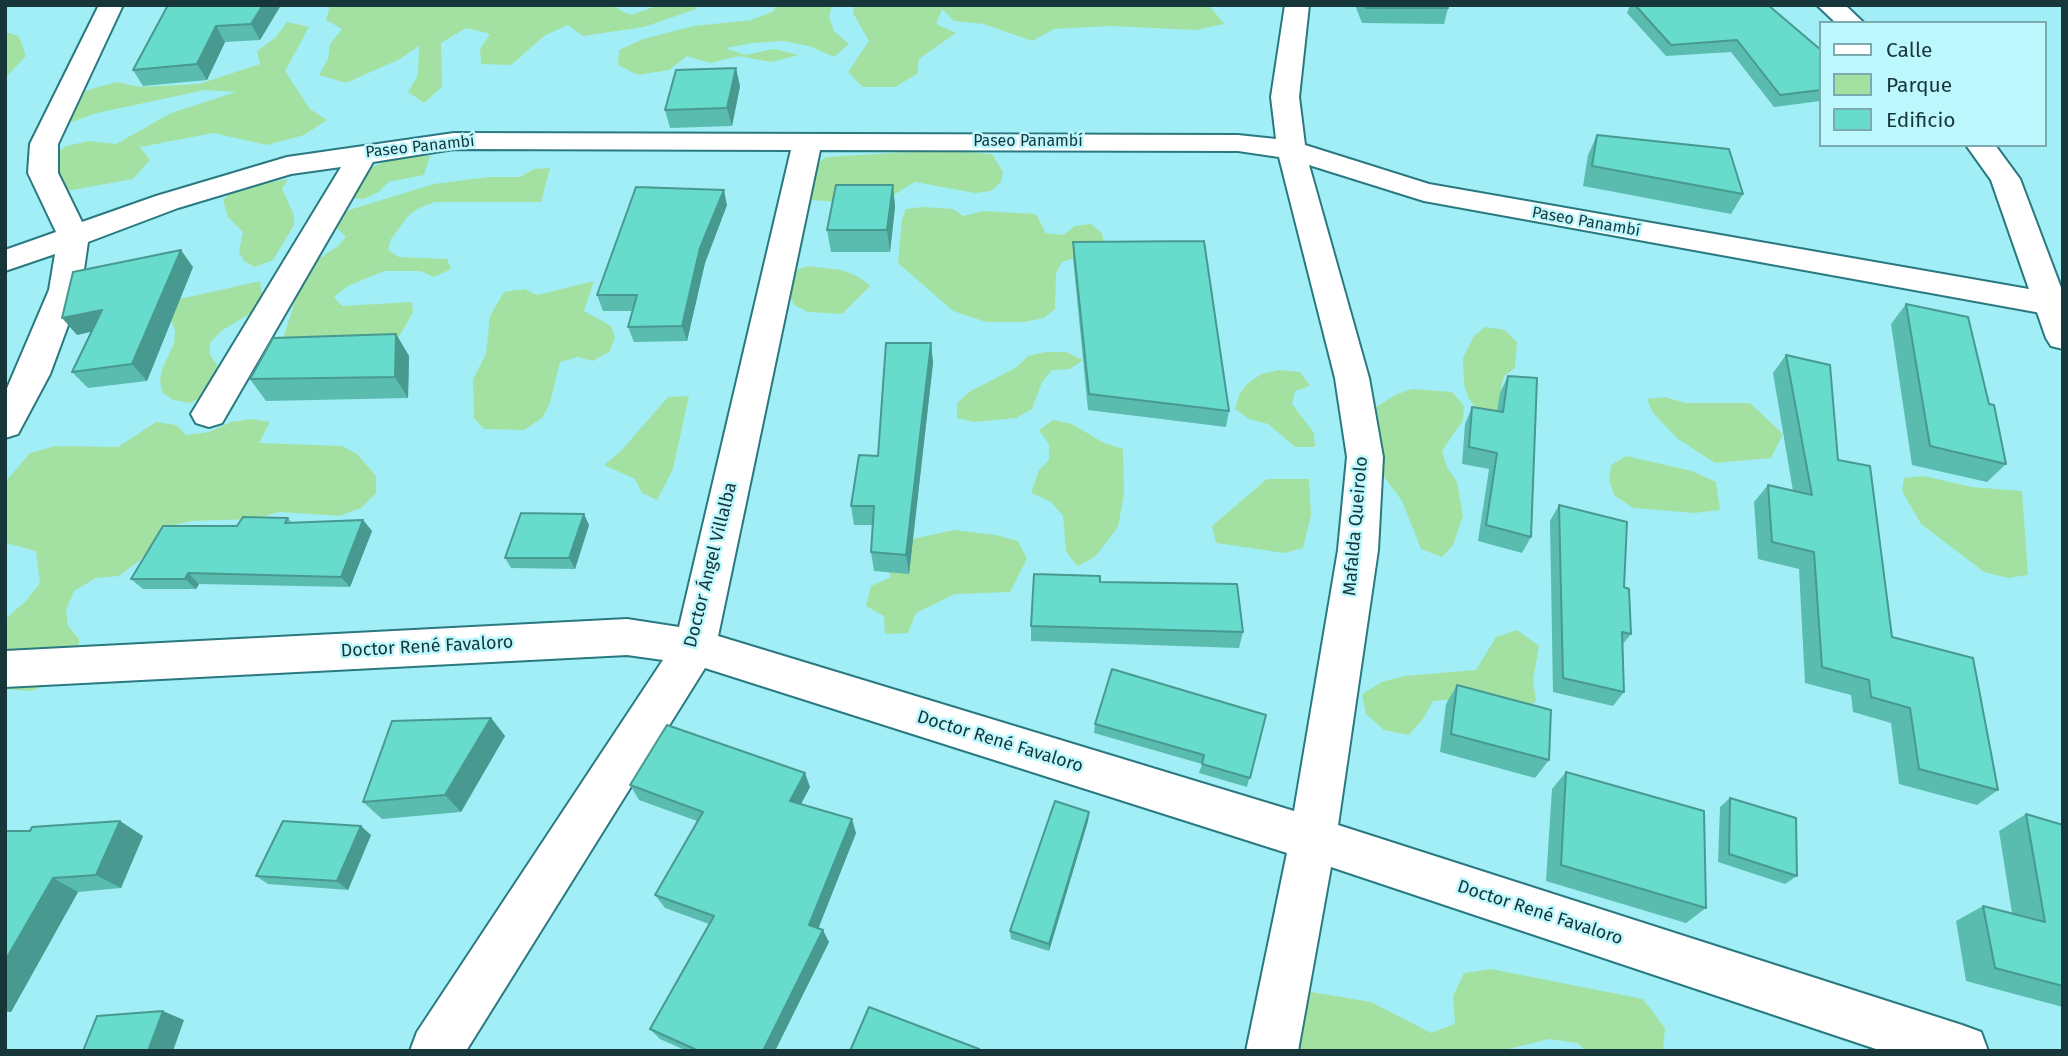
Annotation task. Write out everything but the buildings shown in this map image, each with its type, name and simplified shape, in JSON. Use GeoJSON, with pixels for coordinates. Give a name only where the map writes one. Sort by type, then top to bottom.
{"type":"FeatureCollection","features":[{"type":"Feature","properties":{"kind":"street"},"geometry":{"type":"LineString","coordinates":[[5,425],[33,373],[65,290],[73,236],[43,173],[44,144],[111,5]]}},
{"type":"Feature","properties":{"kind":"street","name":"Mafalda Queirolo"},"geometry":{"type":"LineString","coordinates":[[1272,1051],[1313,839],[1358,550],[1365,457],[1352,378],[1290,150],[1285,97],[1289,50],[1297,5]]}},
{"type":"Feature","properties":{"kind":"street"},"geometry":{"type":"LineString","coordinates":[[1829,5],[1849,21]]}},
{"type":"Feature","properties":{"kind":"street","name":"Doctor Ángel Villalba"},"geometry":{"type":"LineString","coordinates":[[436,1051],[695,647],[808,140]]}},
{"type":"Feature","properties":{"kind":"street","name":"Paseo Panambí"},"geometry":{"type":"LineString","coordinates":[[5,261],[167,202],[287,166],[364,152],[454,141],[1238,143],[1290,150],[1437,195],[2058,305]]}},
{"type":"Feature","properties":{"kind":"street"},"geometry":{"type":"LineString","coordinates":[[1981,147],[2005,179],[2058,305],[2063,338]]}},
{"type":"Feature","properties":{"kind":"street"},"geometry":{"type":"LineString","coordinates":[[209,414],[364,152]]}},
{"type":"Feature","properties":{"kind":"street","name":"Doctor René Favaloro"},"geometry":{"type":"LineString","coordinates":[[6,670],[627,637],[695,647],[1313,839],[1962,1051]]}},
{"type":"Feature","properties":{"kind":"green space"},"geometry":{"type":"Polygon","coordinates":[[[330,5],[611,5],[630,15],[660,5],[695,5],[696,9],[644,27],[583,36],[568,25],[544,36],[511,65],[481,64],[480,49],[490,34],[466,28],[441,43],[442,87],[424,103],[408,92],[418,75],[419,46],[400,59],[346,83],[319,75],[328,59],[330,44],[342,29],[326,20],[330,5]]]}},
{"type":"Feature","properties":{"kind":"green space"},"geometry":{"type":"Polygon","coordinates":[[[775,5],[832,5],[829,17],[834,31],[849,44],[834,57],[809,46],[783,41],[753,43],[725,48],[746,55],[773,49],[799,55],[771,62],[739,56],[710,63],[687,56],[669,70],[638,75],[618,65],[619,50],[643,39],[694,26],[751,20],[774,11],[775,5]]]}},
{"type":"Feature","properties":{"kind":"green space"},"geometry":{"type":"Polygon","coordinates":[[[854,5],[1209,5],[1224,24],[1196,30],[1110,26],[1054,29],[1032,41],[984,24],[954,21],[942,9],[936,24],[956,33],[919,59],[917,74],[895,87],[863,87],[848,72],[869,41],[853,13],[854,5]]]}},
{"type":"Feature","properties":{"kind":"green space"},"geometry":{"type":"Polygon","coordinates":[[[287,22],[309,27],[285,71],[310,109],[327,120],[304,135],[267,145],[213,133],[140,147],[150,160],[133,179],[55,193],[42,164],[66,146],[89,141],[116,144],[171,113],[236,92],[205,90],[97,113],[63,125],[68,108],[84,91],[117,82],[140,87],[199,84],[260,64],[257,51],[276,37],[287,22]]]}},
{"type":"Feature","properties":{"kind":"green space"},"geometry":{"type":"Polygon","coordinates":[[[5,32],[19,36],[26,56],[5,78],[5,32]]]}},
{"type":"Feature","properties":{"kind":"green space"},"geometry":{"type":"Polygon","coordinates":[[[941,150],[992,154],[1003,172],[1001,182],[991,191],[975,193],[915,182],[892,196],[860,204],[812,200],[802,193],[815,165],[826,157],[941,150]]]}},
{"type":"Feature","properties":{"kind":"green space"},"geometry":{"type":"Polygon","coordinates":[[[416,153],[430,156],[424,175],[388,182],[379,192],[364,199],[348,198],[367,170],[416,153]]]}},
{"type":"Feature","properties":{"kind":"green space"},"geometry":{"type":"Polygon","coordinates":[[[550,168],[541,202],[435,202],[417,209],[407,217],[391,239],[388,250],[399,257],[447,259],[451,269],[434,277],[421,271],[384,271],[348,286],[334,297],[342,306],[412,302],[413,312],[399,337],[339,352],[299,355],[279,351],[306,267],[337,247],[346,237],[338,229],[336,220],[349,210],[434,184],[488,177],[520,177],[534,169],[550,168]]]}},
{"type":"Feature","properties":{"kind":"green space"},"geometry":{"type":"Polygon","coordinates":[[[288,179],[282,189],[294,215],[294,225],[273,260],[255,267],[244,261],[239,252],[243,232],[228,217],[223,200],[233,190],[288,179]]]}},
{"type":"Feature","properties":{"kind":"green space"},"geometry":{"type":"Polygon","coordinates":[[[906,209],[953,209],[963,216],[983,211],[1036,214],[1046,233],[1063,235],[1075,226],[1091,224],[1102,233],[1104,244],[1093,252],[1062,262],[1056,273],[1055,309],[1044,318],[1024,322],[986,322],[953,311],[898,263],[902,219],[906,209]]]}},
{"type":"Feature","properties":{"kind":"green space"},"geometry":{"type":"Polygon","coordinates":[[[808,266],[842,270],[859,277],[870,286],[842,314],[808,312],[794,305],[789,294],[791,272],[808,266]]]}},
{"type":"Feature","properties":{"kind":"green space"},"geometry":{"type":"Polygon","coordinates":[[[260,281],[263,299],[255,311],[221,331],[210,343],[210,355],[217,365],[216,379],[208,393],[190,403],[173,400],[162,392],[162,369],[174,344],[175,331],[169,311],[180,299],[260,281]]]}},
{"type":"Feature","properties":{"kind":"green space"},"geometry":{"type":"Polygon","coordinates":[[[594,281],[584,311],[611,326],[615,337],[610,351],[593,361],[578,357],[560,362],[550,403],[542,418],[524,430],[484,429],[474,418],[473,379],[486,354],[490,316],[504,292],[525,289],[537,295],[594,281]]]}},
{"type":"Feature","properties":{"kind":"green space"},"geometry":{"type":"Polygon","coordinates":[[[1485,327],[1505,330],[1517,342],[1515,368],[1504,376],[1501,388],[1508,402],[1495,422],[1478,411],[1468,397],[1464,384],[1463,358],[1474,336],[1485,327]]]}},
{"type":"Feature","properties":{"kind":"green space"},"geometry":{"type":"Polygon","coordinates":[[[1066,352],[1083,360],[1070,369],[1052,370],[1042,382],[1032,409],[1016,418],[974,422],[957,418],[957,403],[969,392],[1017,367],[1028,356],[1066,352]]]}},
{"type":"Feature","properties":{"kind":"green space"},"geometry":{"type":"Polygon","coordinates":[[[1280,370],[1300,372],[1310,386],[1295,391],[1292,404],[1314,433],[1315,447],[1295,447],[1268,424],[1249,419],[1235,409],[1239,395],[1247,384],[1261,374],[1280,370]]]}},
{"type":"Feature","properties":{"kind":"green space"},"geometry":{"type":"Polygon","coordinates":[[[1412,389],[1452,392],[1464,406],[1463,420],[1442,451],[1447,467],[1457,482],[1463,516],[1453,545],[1442,557],[1421,549],[1402,501],[1369,456],[1368,412],[1395,395],[1412,389]]]}},
{"type":"Feature","properties":{"kind":"green space"},"geometry":{"type":"Polygon","coordinates":[[[689,396],[673,469],[657,500],[642,493],[635,479],[604,465],[620,452],[668,397],[689,396]]]}},
{"type":"Feature","properties":{"kind":"green space"},"geometry":{"type":"Polygon","coordinates":[[[1665,397],[1686,403],[1750,403],[1783,434],[1771,458],[1715,463],[1678,439],[1653,413],[1647,399],[1665,397]]]}},
{"type":"Feature","properties":{"kind":"green space"},"geometry":{"type":"Polygon","coordinates":[[[252,419],[270,422],[259,443],[342,446],[357,454],[376,476],[376,493],[361,508],[340,516],[279,512],[255,519],[192,521],[169,526],[140,560],[119,576],[96,578],[74,591],[66,610],[68,626],[79,639],[78,658],[59,679],[31,691],[5,689],[5,619],[26,601],[40,583],[36,551],[5,543],[5,482],[30,453],[55,446],[118,447],[156,422],[176,425],[186,435],[209,432],[231,422],[252,419]]]}},
{"type":"Feature","properties":{"kind":"green space"},"geometry":{"type":"Polygon","coordinates":[[[1053,420],[1072,424],[1104,443],[1123,449],[1124,494],[1118,527],[1095,557],[1077,566],[1066,551],[1063,516],[1051,502],[1031,493],[1039,470],[1049,460],[1049,444],[1039,430],[1053,420]]]}},
{"type":"Feature","properties":{"kind":"green space"},"geometry":{"type":"Polygon","coordinates":[[[1626,456],[1692,471],[1716,482],[1720,510],[1694,513],[1633,508],[1614,495],[1609,480],[1611,465],[1626,456]]]}},
{"type":"Feature","properties":{"kind":"green space"},"geometry":{"type":"Polygon","coordinates":[[[1924,476],[1972,487],[2022,491],[2028,575],[2008,578],[1984,572],[1921,524],[1902,491],[1904,478],[1924,476]]]}},
{"type":"Feature","properties":{"kind":"green space"},"geometry":{"type":"Polygon","coordinates":[[[1267,479],[1309,479],[1311,515],[1303,548],[1284,553],[1216,543],[1212,526],[1267,479]]]}},
{"type":"Feature","properties":{"kind":"green space"},"geometry":{"type":"Polygon","coordinates":[[[954,530],[996,535],[1018,541],[1027,559],[1010,592],[955,594],[916,613],[908,633],[885,634],[884,616],[866,606],[871,586],[891,577],[884,560],[888,544],[954,530]]]}},
{"type":"Feature","properties":{"kind":"green space"},"geometry":{"type":"Polygon","coordinates":[[[1517,630],[1539,646],[1533,680],[1536,700],[1526,716],[1455,699],[1433,701],[1423,719],[1409,735],[1384,730],[1366,714],[1362,694],[1382,682],[1404,676],[1476,670],[1496,637],[1517,630]]]}},
{"type":"Feature","properties":{"kind":"green space"},"geometry":{"type":"Polygon","coordinates":[[[1491,969],[1643,999],[1665,1028],[1663,1051],[1586,1051],[1577,1043],[1549,1039],[1500,1051],[1282,1051],[1288,1010],[1311,992],[1371,1002],[1431,1033],[1455,1024],[1453,996],[1464,973],[1491,969]]]}}]}
